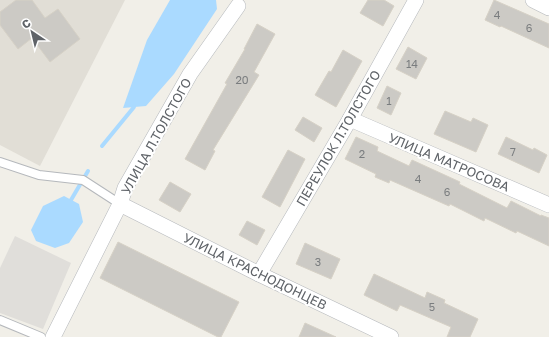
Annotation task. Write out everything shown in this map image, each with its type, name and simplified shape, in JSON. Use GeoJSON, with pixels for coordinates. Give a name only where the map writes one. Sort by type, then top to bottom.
{"type":"FeatureCollection","features":[{"type":"Feature","properties":{"kind":"street","name":"ПЕРЕУЛОК Л.ТОЛСТОГО"},"geometry":{"type":"LineString","coordinates":[[259,274],[350,120],[416,0]]}},
{"type":"Feature","properties":{"kind":"street"},"geometry":{"type":"LineString","coordinates":[[533,0],[549,8]]}},
{"type":"Feature","properties":{"kind":"street","name":"УЛИЦА Л.ТОЛСТОГО"},"geometry":{"type":"LineString","coordinates":[[53,337],[120,204],[125,188],[190,74],[238,6]]}},
{"type":"Feature","properties":{"kind":"street","name":"УЛИЦА МАТРОСОВА"},"geometry":{"type":"LineString","coordinates":[[350,120],[549,205]]}},
{"type":"Feature","properties":{"kind":"street","name":"УЛИЦА КРАСНОДОНЦЕВ"},"geometry":{"type":"LineString","coordinates":[[120,204],[259,274],[391,337]]}},
{"type":"Feature","properties":{"kind":"lane"},"geometry":{"type":"LineString","coordinates":[[0,162],[40,176],[84,180],[120,204]]}},
{"type":"Feature","properties":{"kind":"lane"},"geometry":{"type":"LineString","coordinates":[[0,320],[41,337]]}},
{"type":"Feature","properties":{"kind":"shaded area"},"geometry":{"type":"Polygon","coordinates":[[[0,0],[125,0],[40,166],[0,145],[0,0]]]}},
{"type":"Feature","properties":{"kind":"shaded area"},"geometry":{"type":"Polygon","coordinates":[[[15,236],[71,263],[43,329],[0,313],[0,268],[15,236]]]}},
{"type":"Feature","properties":{"kind":"water"},"geometry":{"type":"Polygon","coordinates":[[[170,0],[216,0],[217,9],[174,74],[146,106],[123,108],[147,40],[170,0]]]}},
{"type":"Feature","properties":{"kind":"water"},"geometry":{"type":"Polygon","coordinates":[[[64,196],[79,204],[83,222],[69,243],[55,248],[36,241],[31,230],[43,206],[64,196]]]}},
{"type":"Feature","properties":{"kind":"building"},"geometry":{"type":"Polygon","coordinates":[[[16,0],[32,0],[45,18],[58,9],[80,39],[50,62],[32,38],[18,49],[0,25],[0,12],[16,0]]]}},
{"type":"Feature","properties":{"kind":"building"},"geometry":{"type":"Polygon","coordinates":[[[368,0],[384,0],[394,6],[383,26],[360,13],[368,0]]]}},
{"type":"Feature","properties":{"kind":"building"},"geometry":{"type":"Polygon","coordinates":[[[494,0],[549,24],[549,48],[485,20],[494,0]]]}},
{"type":"Feature","properties":{"kind":"building"},"geometry":{"type":"Polygon","coordinates":[[[257,24],[275,34],[254,72],[259,75],[213,150],[215,151],[205,170],[185,159],[227,84],[225,83],[245,49],[257,24]]]}},
{"type":"Feature","properties":{"kind":"building"},"geometry":{"type":"Polygon","coordinates":[[[408,47],[427,58],[416,79],[396,69],[408,47]]]}},
{"type":"Feature","properties":{"kind":"building"},"geometry":{"type":"Polygon","coordinates":[[[343,50],[362,61],[336,107],[315,95],[329,71],[331,72],[343,50]]]}},
{"type":"Feature","properties":{"kind":"building"},"geometry":{"type":"Polygon","coordinates":[[[387,86],[401,93],[391,115],[377,108],[387,86]]]}},
{"type":"Feature","properties":{"kind":"building"},"geometry":{"type":"Polygon","coordinates":[[[445,111],[471,122],[473,118],[488,125],[476,152],[434,134],[445,111]]]}},
{"type":"Feature","properties":{"kind":"building"},"geometry":{"type":"Polygon","coordinates":[[[303,117],[322,128],[314,142],[295,130],[303,117]]]}},
{"type":"Feature","properties":{"kind":"building"},"geometry":{"type":"Polygon","coordinates":[[[356,137],[378,147],[377,151],[409,166],[412,160],[460,182],[459,184],[507,208],[511,201],[541,216],[549,218],[549,246],[517,231],[516,233],[485,218],[484,221],[450,204],[449,206],[390,180],[389,183],[375,177],[376,174],[345,159],[356,137]]]}},
{"type":"Feature","properties":{"kind":"building"},"geometry":{"type":"Polygon","coordinates":[[[506,137],[547,155],[539,173],[498,154],[506,137]]]}},
{"type":"Feature","properties":{"kind":"building"},"geometry":{"type":"Polygon","coordinates":[[[288,150],[305,159],[280,207],[262,197],[288,150]]]}},
{"type":"Feature","properties":{"kind":"building"},"geometry":{"type":"Polygon","coordinates":[[[170,182],[191,194],[180,212],[159,200],[170,182]]]}},
{"type":"Feature","properties":{"kind":"building"},"geometry":{"type":"Polygon","coordinates":[[[247,221],[265,230],[257,245],[239,235],[247,221]]]}},
{"type":"Feature","properties":{"kind":"building"},"geometry":{"type":"Polygon","coordinates":[[[118,242],[239,302],[221,337],[218,337],[100,278],[118,242]]]}},
{"type":"Feature","properties":{"kind":"building"},"geometry":{"type":"Polygon","coordinates":[[[305,243],[340,259],[331,279],[296,264],[305,243]]]}},
{"type":"Feature","properties":{"kind":"building"},"geometry":{"type":"Polygon","coordinates":[[[374,274],[425,298],[427,292],[445,300],[444,303],[478,319],[470,337],[447,337],[451,327],[400,305],[397,311],[364,295],[374,274]]]}},
{"type":"Feature","properties":{"kind":"building"},"geometry":{"type":"Polygon","coordinates":[[[305,323],[336,337],[299,337],[305,323]]]}},
{"type":"Feature","properties":{"kind":"waterway"},"geometry":{"type":"LineString","coordinates":[[102,146],[134,107]]}},
{"type":"Feature","properties":{"kind":"waterway"},"geometry":{"type":"LineString","coordinates":[[71,200],[88,171]]}}]}
